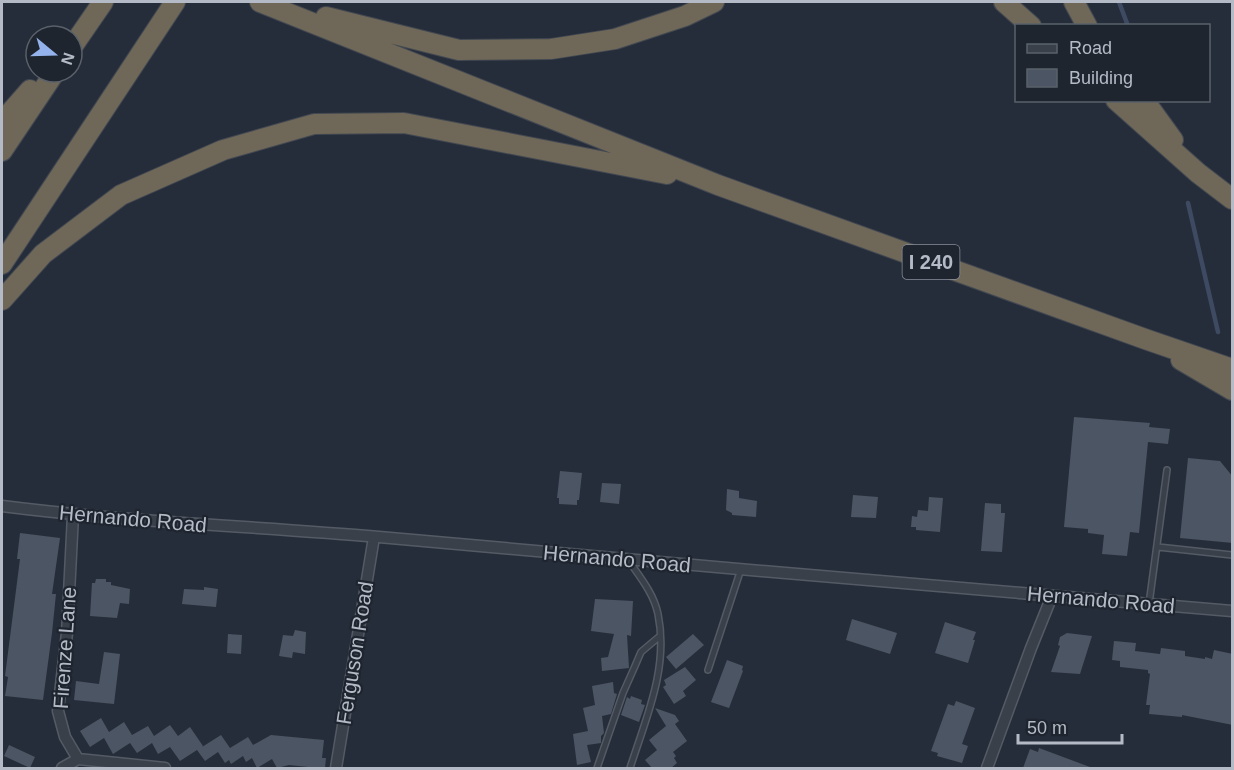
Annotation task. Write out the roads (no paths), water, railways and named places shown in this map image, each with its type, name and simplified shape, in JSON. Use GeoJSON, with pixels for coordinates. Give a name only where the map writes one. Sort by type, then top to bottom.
{"type":"FeatureCollection","features":[{"type":"Feature","properties":{"kind":"highway"},"geometry":{"type":"LineString","coordinates":[[84,30],[103,2]]}},
{"type":"Feature","properties":{"kind":"highway"},"geometry":{"type":"LineString","coordinates":[[2,264],[175,2]]}},
{"type":"Feature","properties":{"kind":"highway"},"geometry":{"type":"LineString","coordinates":[[261,2],[459,50],[551,49],[615,39],[685,16],[714,2]]}},
{"type":"Feature","properties":{"kind":"highway"},"geometry":{"type":"LineString","coordinates":[[261,2],[718,184]]}},
{"type":"Feature","properties":{"kind":"highway"},"geometry":{"type":"LineString","coordinates":[[1004,2],[1029,24]]}},
{"type":"Feature","properties":{"kind":"highway"},"geometry":{"type":"LineString","coordinates":[[1074,2],[1086,24]]}},
{"type":"Feature","properties":{"kind":"highway"},"geometry":{"type":"LineString","coordinates":[[2,122],[37,84]]}},
{"type":"Feature","properties":{"kind":"highway"},"geometry":{"type":"LineString","coordinates":[[2,151],[46,84]]}},
{"type":"Feature","properties":{"kind":"highway"},"geometry":{"type":"LineString","coordinates":[[1118,102],[1198,173],[1233,199]]}},
{"type":"Feature","properties":{"kind":"highway"},"geometry":{"type":"LineString","coordinates":[[1145,102],[1198,173]]}},
{"type":"Feature","properties":{"kind":"highway"},"geometry":{"type":"LineString","coordinates":[[2,300],[43,254],[121,195],[223,150],[314,124],[404,123],[718,184]]}},
{"type":"Feature","properties":{"kind":"highway","name":"I 240"},"geometry":{"type":"LineString","coordinates":[[718,184],[1233,369]]}},
{"type":"Feature","properties":{"kind":"highway"},"geometry":{"type":"LineString","coordinates":[[1145,339],[1233,390]]}},
{"type":"Feature","properties":{"kind":"street","name":"Hernando Road"},"geometry":{"type":"LineString","coordinates":[[2,506],[73,515],[374,537],[1233,611]]}},
{"type":"Feature","properties":{"kind":"street","name":"Firenze Lane"},"geometry":{"type":"LineString","coordinates":[[73,515],[67,633],[58,711],[65,737],[78,759]]}},
{"type":"Feature","properties":{"kind":"street","name":"Ferguson Road"},"geometry":{"type":"LineString","coordinates":[[336,768],[374,537]]}},
{"type":"Feature","properties":{"kind":"street"},"geometry":{"type":"LineString","coordinates":[[987,768],[1030,648],[1052,596]]}},
{"type":"Feature","properties":{"kind":"street"},"geometry":{"type":"LineString","coordinates":[[62,768],[78,759],[165,768]]}},
{"type":"Feature","properties":{"kind":"lane"},"geometry":{"type":"LineString","coordinates":[[1149,604],[1167,470]]}},
{"type":"Feature","properties":{"kind":"lane"},"geometry":{"type":"LineString","coordinates":[[1158,547],[1233,555]]}},
{"type":"Feature","properties":{"kind":"lane"},"geometry":{"type":"LineString","coordinates":[[629,560],[646,585],[658,613],[660,636],[660,670],[650,710],[630,768]]}},
{"type":"Feature","properties":{"kind":"lane"},"geometry":{"type":"LineString","coordinates":[[708,670],[741,569]]}},
{"type":"Feature","properties":{"kind":"lane"},"geometry":{"type":"LineString","coordinates":[[597,768],[623,693],[638,659],[642,652],[660,636]]}},
{"type":"Feature","properties":{"kind":"waterway"},"geometry":{"type":"LineString","coordinates":[[1119,2],[1127,24]]}},
{"type":"Feature","properties":{"kind":"waterway"},"geometry":{"type":"LineString","coordinates":[[1188,203],[1218,332]]}}]}
